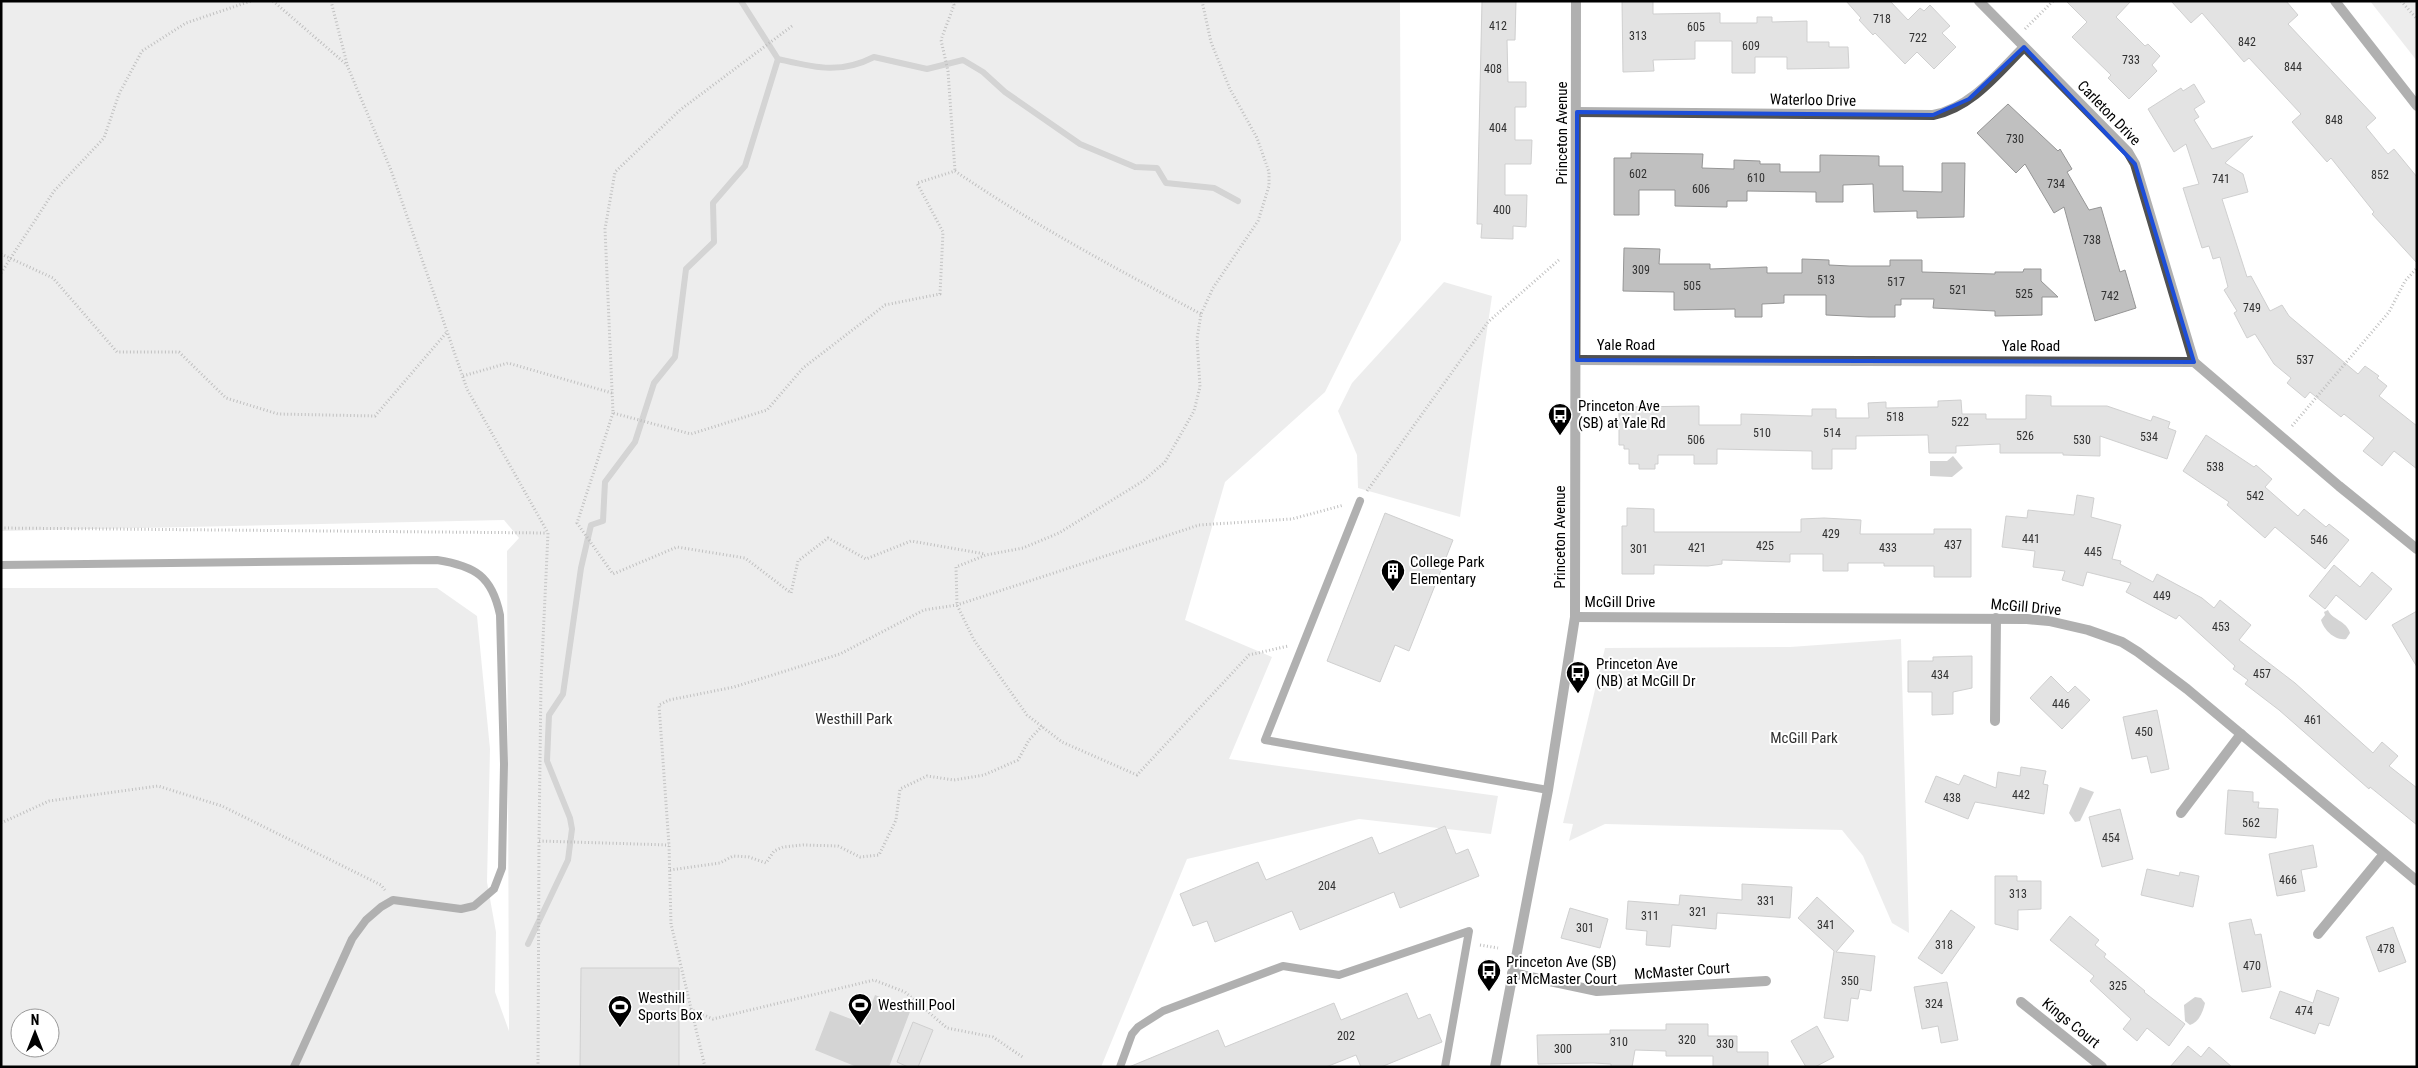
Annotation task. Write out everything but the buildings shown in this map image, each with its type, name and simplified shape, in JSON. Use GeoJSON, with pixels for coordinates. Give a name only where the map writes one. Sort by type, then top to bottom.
{"type":"FeatureCollection","features":[{"type":"Feature","properties":{"kind":"street","name":"Princeton Avenue"},"geometry":{"type":"LineString","coordinates":[[1495,1067],[1548,790],[1575,617],[1576,1]]}},
{"type":"Feature","properties":{"kind":"street","name":"Carleton Drive"},"geometry":{"type":"LineString","coordinates":[[1979,1],[2128,152],[2135,164],[2194,362]]}},
{"type":"Feature","properties":{"kind":"street"},"geometry":{"type":"LineString","coordinates":[[2335,1],[2417,106]]}},
{"type":"Feature","properties":{"kind":"street","name":"Waterloo Drive"},"geometry":{"type":"LineString","coordinates":[[1576,112],[1933,115],[1958,107],[1970,99],[2024,47]]}},
{"type":"Feature","properties":{"kind":"street","name":"Yale Road"},"geometry":{"type":"LineString","coordinates":[[1576,360],[2194,362]]}},
{"type":"Feature","properties":{"kind":"street"},"geometry":{"type":"LineString","coordinates":[[2194,362],[2303,456],[2417,550]]}},
{"type":"Feature","properties":{"kind":"street","name":"McGill Drive"},"geometry":{"type":"LineString","coordinates":[[1575,617],[1996,618],[2049,621],[2088,630],[2122,642],[2186,689],[2417,881]]}},
{"type":"Feature","properties":{"kind":"street"},"geometry":{"type":"LineString","coordinates":[[1995,721],[1996,618]]}},
{"type":"Feature","properties":{"kind":"street"},"geometry":{"type":"LineString","coordinates":[[2182,813],[2241,734]]}},
{"type":"Feature","properties":{"kind":"street"},"geometry":{"type":"LineString","coordinates":[[2318,934],[2384,854]]}},
{"type":"Feature","properties":{"kind":"street","name":"McMaster Court"},"geometry":{"type":"LineString","coordinates":[[1512,973],[1597,991],[1766,981]]}},
{"type":"Feature","properties":{"kind":"street","name":"Kings Court"},"geometry":{"type":"LineString","coordinates":[[2021,1002],[2102,1067]]}},
{"type":"Feature","properties":{"kind":"lane"},"geometry":{"type":"LineString","coordinates":[[1360,501],[1265,740],[1548,790]]}},
{"type":"Feature","properties":{"kind":"lane"},"geometry":{"type":"LineString","coordinates":[[1,566],[437,560],[471,569],[488,581],[496,596],[500,615],[504,764],[502,868],[494,889],[474,906],[461,909],[393,900],[380,907],[366,920],[352,940],[294,1067]]}},
{"type":"Feature","properties":{"kind":"lane"},"geometry":{"type":"LineString","coordinates":[[1120,1067],[1132,1034],[1138,1027],[1163,1011],[1282,966],[1339,975],[1469,932],[1445,1067]]}},
{"type":"Feature","properties":{"kind":"path"},"geometry":{"type":"LineString","coordinates":[[1,274],[54,191],[104,138],[119,94],[142,50],[186,24],[251,1]]}},
{"type":"Feature","properties":{"kind":"path"},"geometry":{"type":"LineString","coordinates":[[331,1],[347,65],[392,170],[467,389],[548,533],[541,682],[538,1067]]}},
{"type":"Feature","properties":{"kind":"path"},"geometry":{"type":"LineString","coordinates":[[952,1],[954,5],[941,40],[948,71],[955,171]]}},
{"type":"Feature","properties":{"kind":"path"},"geometry":{"type":"LineString","coordinates":[[1202,1],[1211,42],[1230,89],[1257,138],[1269,172],[1269,186],[1258,221],[1213,288],[1201,314],[1197,340],[1200,387],[1194,411],[1165,462],[1143,481],[1059,533],[1023,548],[986,554],[956,567],[957,605],[974,640],[1028,715],[1062,742],[1137,775],[1249,654],[1304,643]]}},
{"type":"Feature","properties":{"kind":"path"},"geometry":{"type":"LineString","coordinates":[[2038,16],[2052,1]]}},
{"type":"Feature","properties":{"kind":"path"},"geometry":{"type":"LineString","coordinates":[[2401,1],[2417,19]]}},
{"type":"Feature","properties":{"kind":"path"},"geometry":{"type":"LineString","coordinates":[[275,2],[347,65]]}},
{"type":"Feature","properties":{"kind":"path"},"geometry":{"type":"LineString","coordinates":[[792,26],[680,110],[615,172],[605,229],[613,413],[577,523],[613,574],[677,547],[745,558],[791,593],[798,560],[828,538],[866,559],[911,541],[986,554]]}},
{"type":"Feature","properties":{"kind":"path"},"geometry":{"type":"LineString","coordinates":[[955,171],[999,201],[1088,254],[1201,314]]}},
{"type":"Feature","properties":{"kind":"path"},"geometry":{"type":"LineString","coordinates":[[613,413],[691,434],[767,410],[802,368],[885,305],[940,294],[943,232],[917,183],[955,171]]}},
{"type":"Feature","properties":{"kind":"path"},"geometry":{"type":"LineString","coordinates":[[705,1067],[671,924],[669,845],[660,705],[669,700],[734,687],[840,654],[924,610],[957,605],[1199,525],[1292,519],[1360,501],[1488,322],[1564,256],[1577,249]]}},
{"type":"Feature","properties":{"kind":"path"},"geometry":{"type":"LineString","coordinates":[[1,254],[54,278],[117,352],[179,352],[226,398],[278,414],[375,416],[447,331]]}},
{"type":"Feature","properties":{"kind":"path"},"geometry":{"type":"LineString","coordinates":[[2298,418],[2389,312],[2406,281],[2417,268]]}},
{"type":"Feature","properties":{"kind":"path"},"geometry":{"type":"LineString","coordinates":[[463,376],[508,362],[612,393]]}},
{"type":"Feature","properties":{"kind":"path"},"geometry":{"type":"LineString","coordinates":[[1,528],[548,533]]}},
{"type":"Feature","properties":{"kind":"path"},"geometry":{"type":"LineString","coordinates":[[670,870],[720,863],[733,856],[748,856],[766,862],[774,850],[803,845],[838,846],[860,857],[879,855],[887,833],[896,820],[900,789],[927,776],[954,780],[984,775],[1018,760],[1029,740],[1042,726]]}},
{"type":"Feature","properties":{"kind":"path"},"geometry":{"type":"LineString","coordinates":[[1,823],[49,801],[158,786],[222,806],[381,885],[393,900]]}},
{"type":"Feature","properties":{"kind":"path"},"geometry":{"type":"LineString","coordinates":[[539,842],[669,845]]}},
{"type":"Feature","properties":{"kind":"path"},"geometry":{"type":"LineString","coordinates":[[1467,942],[1498,948]]}},
{"type":"Feature","properties":{"kind":"path"},"geometry":{"type":"LineString","coordinates":[[690,1009],[713,1019],[874,980],[905,992],[947,1028],[993,1038],[1024,1058]]}},
{"type":"Feature","properties":{"kind":"highlighted area"},"geometry":{"type":"Polygon","coordinates":[[[2024,47],[2135,164],[2194,362],[1603,360],[1577,360],[1577,112],[1933,115],[1969,99],[2024,47]]]}},
{"type":"Feature","properties":{"kind":"green space","name":"Westhill Park"},"geometry":{"type":"Polygon","coordinates":[[[1,1],[1400,1],[1401,240],[1325,392],[1225,482],[1185,620],[1272,657],[1229,759],[1498,796],[1491,834],[1359,819],[1187,859],[1101,1067],[1,1067],[1,588],[437,588],[477,616],[490,749],[487,882],[496,932],[495,992],[509,1031],[507,551],[519,538],[504,520],[1,531],[1,1]]]}},
{"type":"Feature","properties":{"kind":"green space"},"geometry":{"type":"Polygon","coordinates":[[[2370,1],[2417,1],[2417,61],[2370,1]]]}},
{"type":"Feature","properties":{"kind":"green space"},"geometry":{"type":"Polygon","coordinates":[[[1444,282],[1492,296],[1460,517],[1358,488],[1357,455],[1338,411],[1352,383],[1444,282]]]}},
{"type":"Feature","properties":{"kind":"green space","name":"McGill Park"},"geometry":{"type":"Polygon","coordinates":[[[1901,639],[1909,933],[1892,923],[1863,856],[1842,830],[1605,824],[1569,841],[1573,824],[1563,823],[1605,648],[1790,647],[1901,639]]]}},
{"type":"Feature","properties":{"kind":"shaded area"},"geometry":{"type":"Polygon","coordinates":[[[1953,456],[1963,468],[1952,477],[1930,476],[1930,461],[1947,461],[1953,456]]]}},
{"type":"Feature","properties":{"kind":"shaded area"},"geometry":{"type":"Polygon","coordinates":[[[2328,610],[2332,616],[2343,623],[2348,629],[2350,633],[2346,639],[2334,637],[2325,627],[2321,620],[2325,615],[2324,612],[2328,610]]]}},
{"type":"Feature","properties":{"kind":"shaded area"},"geometry":{"type":"Polygon","coordinates":[[[2080,787],[2094,792],[2080,821],[2075,822],[2069,813],[2080,787]]]}},
{"type":"Feature","properties":{"kind":"shaded area"},"geometry":{"type":"Polygon","coordinates":[[[875,995],[911,1009],[889,1067],[857,1067],[815,1050],[830,1011],[864,1024],[875,995]]]}},
{"type":"Feature","properties":{"kind":"shaded area"},"geometry":{"type":"Polygon","coordinates":[[[2195,997],[2201,998],[2205,1003],[2196,1022],[2190,1025],[2185,1021],[2184,1005],[2195,997]]]}},
{"type":"Feature","properties":{"kind":"waterway"},"geometry":{"type":"LineString","coordinates":[[741,1],[778,59],[815,67],[837,68],[861,63],[874,57],[927,69],[963,60],[983,72],[1005,92],[1080,144],[1135,167],[1157,168],[1166,183],[1214,188],[1238,201]]}},
{"type":"Feature","properties":{"kind":"waterway"},"geometry":{"type":"LineString","coordinates":[[528,944],[568,860],[572,829],[570,818],[547,761],[549,715],[563,694],[581,568],[591,525],[603,521],[605,482],[635,442],[654,383],[675,357],[686,269],[714,242],[713,203],[745,166],[778,59]]}},
{"type":"Feature","properties":{"kind":"place","name":"Princeton Ave (SB) at Yale Rd"},"geometry":{"type":"Point","coordinates":[1560,436]}},
{"type":"Feature","properties":{"kind":"place","name":"College Park Elementary"},"geometry":{"type":"Point","coordinates":[1393,592]}},
{"type":"Feature","properties":{"kind":"place","name":"Princeton Ave (NB) at McGill Dr"},"geometry":{"type":"Point","coordinates":[1578,694]}},
{"type":"Feature","properties":{"kind":"place","name":"Princeton Ave (SB) at McMaster Court"},"geometry":{"type":"Point","coordinates":[1489,992]}},
{"type":"Feature","properties":{"kind":"place","name":"Westhill Pool"},"geometry":{"type":"Point","coordinates":[860,1026]}},
{"type":"Feature","properties":{"kind":"place","name":"Westhill Sports Box"},"geometry":{"type":"Point","coordinates":[620,1028]}}]}
